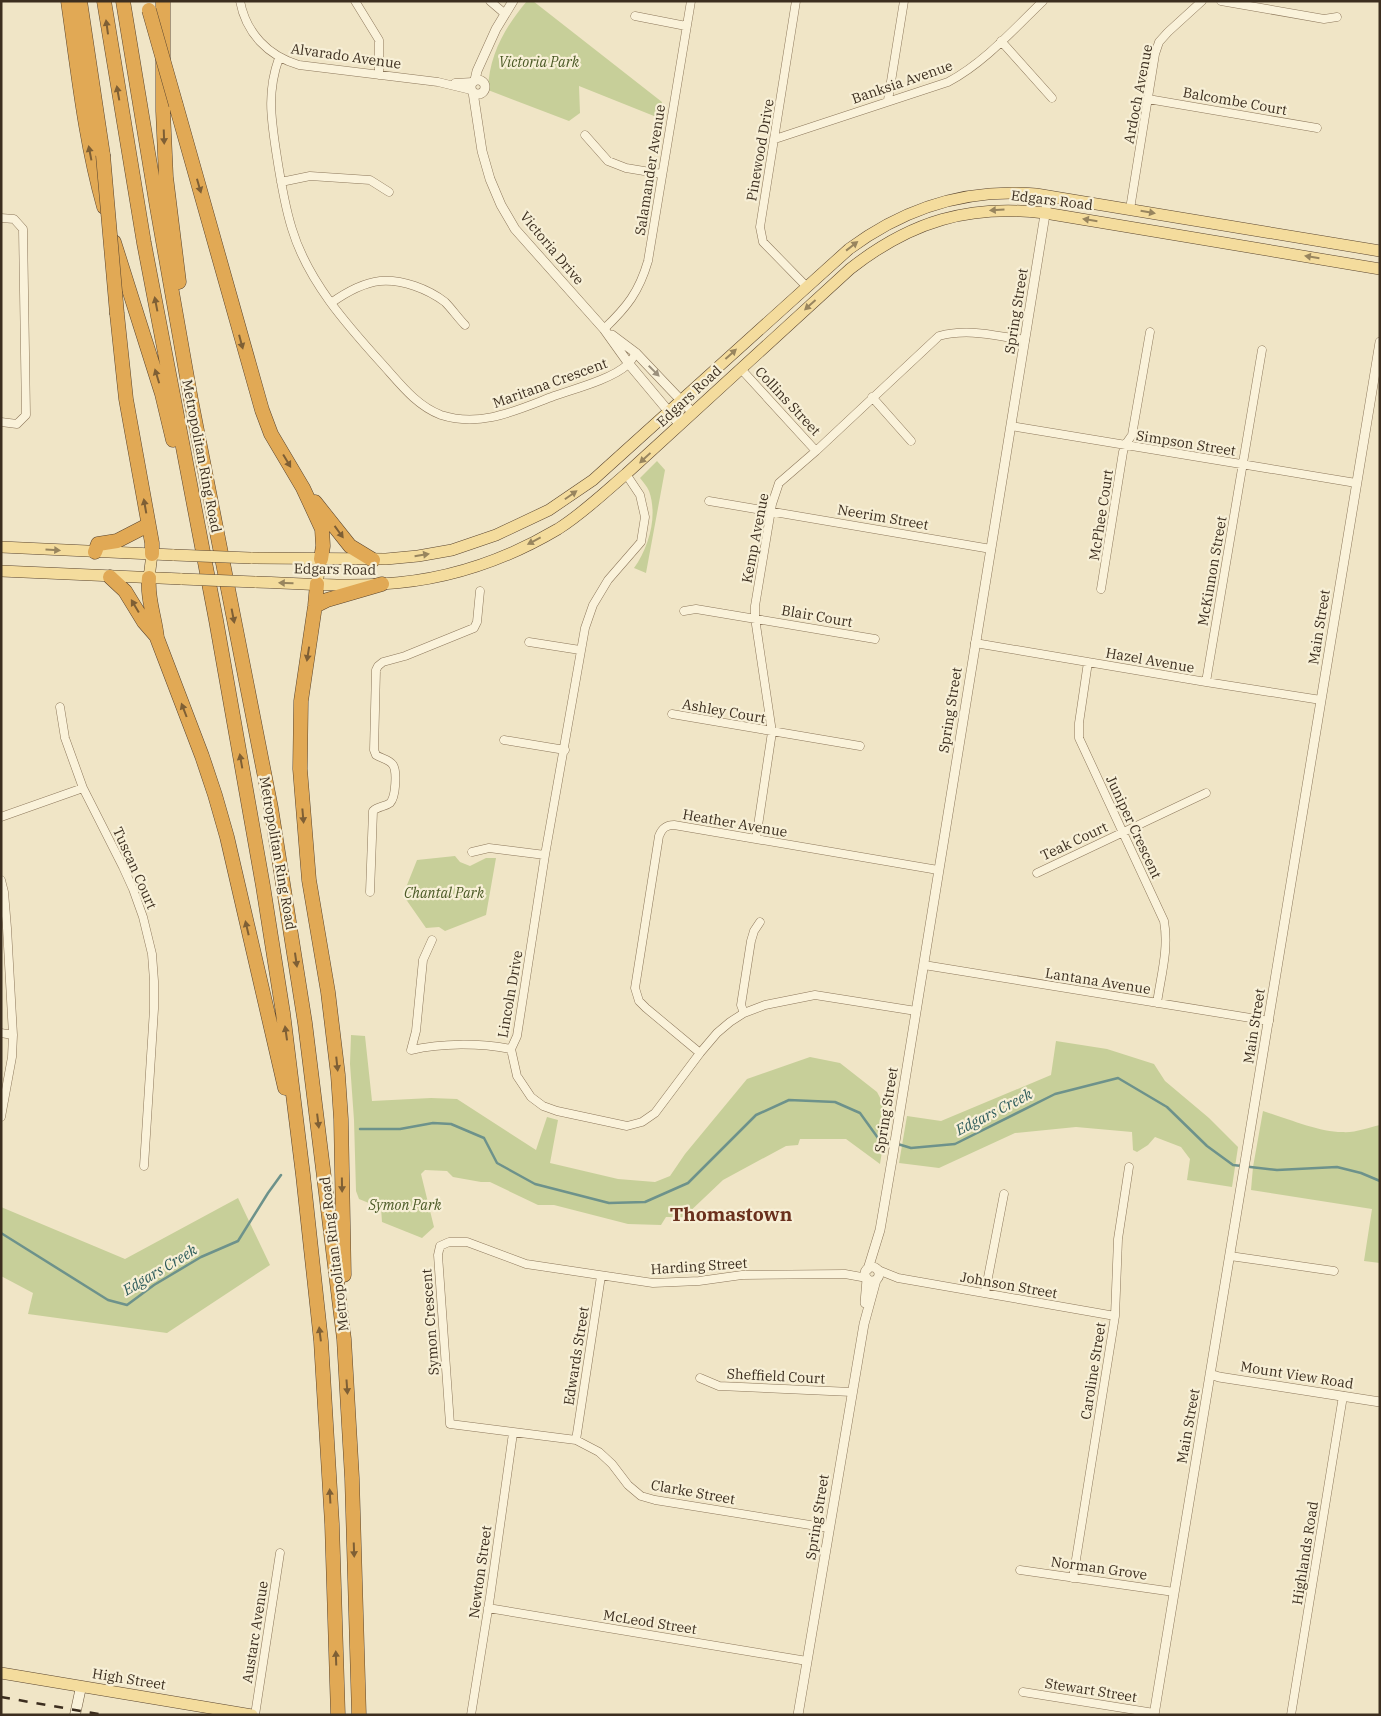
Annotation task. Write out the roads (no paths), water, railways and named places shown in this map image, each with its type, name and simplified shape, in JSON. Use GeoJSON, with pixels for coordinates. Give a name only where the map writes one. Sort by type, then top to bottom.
{"type":"FeatureCollection","features":[{"type":"Feature","properties":{"kind":"highway"},"geometry":{"type":"LineString","coordinates":[[68,1],[94,169],[120,263],[162,394],[170,432],[194,507]]}},
{"type":"Feature","properties":{"kind":"highway"},"geometry":{"type":"LineString","coordinates":[[80,1],[104,155]]}},
{"type":"Feature","properties":{"kind":"highway"},"geometry":{"type":"LineString","coordinates":[[88,1],[98,71],[117,314],[126,399],[152,554]]}},
{"type":"Feature","properties":{"kind":"highway","name":"Metropolitan Ring Road"},"geometry":{"type":"LineString","coordinates":[[104,1],[142,234],[220,639],[273,947],[304,1175],[321,1341],[327,1433],[338,1711]]}},
{"type":"Feature","properties":{"kind":"highway","name":"Metropolitan Ring Road"},"geometry":{"type":"LineString","coordinates":[[123,1],[191,400],[263,765],[287,898],[312,1076],[344,1339],[352,1487],[359,1713]]}},
{"type":"Feature","properties":{"kind":"highway"},"geometry":{"type":"LineString","coordinates":[[163,1],[163,111],[166,176],[191,400]]}},
{"type":"Feature","properties":{"kind":"highway"},"geometry":{"type":"LineString","coordinates":[[148,6],[262,410],[271,434],[303,488],[322,529],[323,546],[321,559]]}},
{"type":"Feature","properties":{"kind":"highway"},"geometry":{"type":"LineString","coordinates":[[303,488],[350,546],[373,560]]}},
{"type":"Feature","properties":{"kind":"highway"},"geometry":{"type":"LineString","coordinates":[[95,552],[98,544],[117,541],[148,525]]}},
{"type":"Feature","properties":{"kind":"highway"},"geometry":{"type":"LineString","coordinates":[[110,577],[125,591],[144,622],[157,638]]}},
{"type":"Feature","properties":{"kind":"highway"},"geometry":{"type":"LineString","coordinates":[[149,578],[149,597],[155,618],[157,638],[202,756],[227,838],[304,1175]]}},
{"type":"Feature","properties":{"kind":"highway"},"geometry":{"type":"LineString","coordinates":[[317,584],[301,701],[300,769],[309,880],[328,992],[338,1075],[341,1119],[344,1339]]}},
{"type":"Feature","properties":{"kind":"highway"},"geometry":{"type":"LineString","coordinates":[[315,606],[327,600],[382,584]]}},
{"type":"Feature","properties":{"kind":"main road","name":"Edgars Road"},"geometry":{"type":"LineString","coordinates":[[1,547],[251,558],[373,560],[418,556],[452,550],[496,534],[549,510],[593,480],[806,286],[862,239],[891,221],[915,210],[946,200],[1006,192],[1048,196],[1380,251]]}},
{"type":"Feature","properties":{"kind":"main road","name":"Edgars Road"},"geometry":{"type":"LineString","coordinates":[[1,571],[255,582],[382,584],[418,581],[468,570],[523,547],[558,529],[626,474],[850,269],[884,244],[905,233],[945,218],[978,212],[1012,210],[1046,213],[1380,269]]}},
{"type":"Feature","properties":{"kind":"main road"},"geometry":{"type":"LineString","coordinates":[[149,578],[152,554]]}},
{"type":"Feature","properties":{"kind":"main road"},"geometry":{"type":"LineString","coordinates":[[317,584],[321,559]]}},
{"type":"Feature","properties":{"kind":"main road","name":"High Street"},"geometry":{"type":"LineString","coordinates":[[1,1673],[254,1715]]}},
{"type":"Feature","properties":{"kind":"main road"},"geometry":{"type":"LineString","coordinates":[[75,1715],[80,1687]]}},
{"type":"Feature","properties":{"kind":"street","name":"Alvarado Avenue"},"geometry":{"type":"LineString","coordinates":[[240,1],[242,11],[254,35],[282,60],[299,65],[476,86]]}},
{"type":"Feature","properties":{"kind":"street"},"geometry":{"type":"LineString","coordinates":[[355,1],[379,40],[379,75]]}},
{"type":"Feature","properties":{"kind":"street"},"geometry":{"type":"LineString","coordinates":[[490,1],[508,7]]}},
{"type":"Feature","properties":{"kind":"street"},"geometry":{"type":"LineString","coordinates":[[496,1],[508,7]]}},
{"type":"Feature","properties":{"kind":"street","name":"Salamander Avenue"},"geometry":{"type":"LineString","coordinates":[[604,329],[628,305],[641,282],[648,261],[691,1]]}},
{"type":"Feature","properties":{"kind":"street","name":"Pinewood Drive"},"geometry":{"type":"LineString","coordinates":[[796,1],[760,227],[764,242],[806,286]]}},
{"type":"Feature","properties":{"kind":"street"},"geometry":{"type":"LineString","coordinates":[[888,100],[904,1]]}},
{"type":"Feature","properties":{"kind":"street","name":"Banksia Avenue"},"geometry":{"type":"LineString","coordinates":[[775,139],[888,100],[948,82],[960,75],[1001,41],[1043,1]]}},
{"type":"Feature","properties":{"kind":"street","name":"Ardoch Avenue"},"geometry":{"type":"LineString","coordinates":[[1130,209],[1155,54],[1159,42],[1202,1]]}},
{"type":"Feature","properties":{"kind":"street"},"geometry":{"type":"LineString","coordinates":[[1222,1],[1324,20],[1337,17]]}},
{"type":"Feature","properties":{"kind":"street","name":"Victoria Drive"},"geometry":{"type":"LineString","coordinates":[[508,7],[485,55],[476,86],[482,151],[490,179],[501,205],[515,229],[604,329],[627,362],[680,425]]}},
{"type":"Feature","properties":{"kind":"street"},"geometry":{"type":"LineString","coordinates":[[635,16],[686,26]]}},
{"type":"Feature","properties":{"kind":"street"},"geometry":{"type":"LineString","coordinates":[[1001,41],[1052,98]]}},
{"type":"Feature","properties":{"kind":"street","name":"Maritana Crescent"},"geometry":{"type":"LineString","coordinates":[[282,60],[270,91],[270,116],[281,182],[292,230],[310,270],[331,303],[356,335],[415,400],[448,417],[477,420],[498,416],[608,376],[636,353]]}},
{"type":"Feature","properties":{"kind":"street","name":"Balcombe Court"},"geometry":{"type":"LineString","coordinates":[[1148,99],[1317,128]]}},
{"type":"Feature","properties":{"kind":"street"},"geometry":{"type":"LineString","coordinates":[[585,135],[608,161],[626,168],[662,174]]}},
{"type":"Feature","properties":{"kind":"street"},"geometry":{"type":"LineString","coordinates":[[281,182],[310,176],[370,180],[389,192]]}},
{"type":"Feature","properties":{"kind":"street","name":"Spring Street"},"geometry":{"type":"LineString","coordinates":[[798,1715],[864,1324],[870,1276],[880,1230],[898,1124],[1048,196]]}},
{"type":"Feature","properties":{"kind":"street"},"geometry":{"type":"LineString","coordinates":[[1,218],[14,219],[24,229],[26,416],[17,424],[1,422]]}},
{"type":"Feature","properties":{"kind":"street"},"geometry":{"type":"LineString","coordinates":[[331,303],[356,288],[380,281],[409,284],[426,290],[446,303],[465,326]]}},
{"type":"Feature","properties":{"kind":"street","name":"Victoria Drive"},"geometry":{"type":"LineString","coordinates":[[604,329],[636,353],[693,412]]}},
{"type":"Feature","properties":{"kind":"street","name":"Kemp Avenue"},"geometry":{"type":"LineString","coordinates":[[756,839],[772,732],[755,618],[755,606],[771,511],[779,483],[939,336],[968,331],[1025,340]]}},
{"type":"Feature","properties":{"kind":"street","name":"McPhee Court"},"geometry":{"type":"LineString","coordinates":[[1101,589],[1125,445],[1132,435],[1150,332]]}},
{"type":"Feature","properties":{"kind":"street","name":"Main Street"},"geometry":{"type":"LineString","coordinates":[[1154,1714],[1380,342]]}},
{"type":"Feature","properties":{"kind":"street","name":"McKinnon Street"},"geometry":{"type":"LineString","coordinates":[[1206,682],[1262,350]]}},
{"type":"Feature","properties":{"kind":"street","name":"Collins Street"},"geometry":{"type":"LineString","coordinates":[[741,369],[816,451]]}},
{"type":"Feature","properties":{"kind":"street"},"geometry":{"type":"LineString","coordinates":[[872,397],[911,441]]}},
{"type":"Feature","properties":{"kind":"street","name":"Simpson Street"},"geometry":{"type":"LineString","coordinates":[[1011,426],[1356,482]]}},
{"type":"Feature","properties":{"kind":"street","name":"Lincoln Drive"},"geometry":{"type":"LineString","coordinates":[[626,474],[640,495],[646,517],[641,542],[608,580],[593,605],[580,650],[565,750],[545,855],[517,1036],[511,1049],[517,1076],[531,1097],[543,1106],[557,1111],[627,1126],[642,1122],[655,1112],[700,1052],[717,1033],[730,1022],[744,1014],[778,1001],[815,995],[916,1011]]}},
{"type":"Feature","properties":{"kind":"street","name":"Neerim Street"},"geometry":{"type":"LineString","coordinates":[[709,500],[991,548]]}},
{"type":"Feature","properties":{"kind":"street"},"geometry":{"type":"LineString","coordinates":[[370,892],[373,811],[391,802],[394,794],[394,767],[390,762],[376,755],[374,750],[376,670],[384,662],[405,656],[472,630],[477,622],[480,591]]}},
{"type":"Feature","properties":{"kind":"street","name":"Blair Court"},"geometry":{"type":"LineString","coordinates":[[684,611],[696,609],[875,639]]}},
{"type":"Feature","properties":{"kind":"street"},"geometry":{"type":"LineString","coordinates":[[529,642],[580,650]]}},
{"type":"Feature","properties":{"kind":"street","name":"Hazel Avenue"},"geometry":{"type":"LineString","coordinates":[[975,643],[1321,700]]}},
{"type":"Feature","properties":{"kind":"street","name":"Juniper Crescent"},"geometry":{"type":"LineString","coordinates":[[1088,662],[1079,723],[1079,738],[1164,921],[1167,937],[1166,952],[1157,1003]]}},
{"type":"Feature","properties":{"kind":"street","name":"Tuscan Court"},"geometry":{"type":"LineString","coordinates":[[60,707],[65,738],[82,788],[133,889],[143,917],[152,954],[154,1009],[144,1166]]}},
{"type":"Feature","properties":{"kind":"street","name":"Ashley Court"},"geometry":{"type":"LineString","coordinates":[[672,714],[860,746]]}},
{"type":"Feature","properties":{"kind":"street"},"geometry":{"type":"LineString","coordinates":[[504,740],[565,750]]}},
{"type":"Feature","properties":{"kind":"street"},"geometry":{"type":"LineString","coordinates":[[1,818],[82,788]]}},
{"type":"Feature","properties":{"kind":"street","name":"Teak Court"},"geometry":{"type":"LineString","coordinates":[[1037,872],[1206,793]]}},
{"type":"Feature","properties":{"kind":"street","name":"Heather Avenue"},"geometry":{"type":"LineString","coordinates":[[700,1052],[646,1008],[636,994],[636,979],[659,836],[665,827],[674,825],[938,870]]}},
{"type":"Feature","properties":{"kind":"street"},"geometry":{"type":"LineString","coordinates":[[472,852],[489,848],[545,855]]}},
{"type":"Feature","properties":{"kind":"street"},"geometry":{"type":"LineString","coordinates":[[1,880],[13,1035],[12,1057],[1,1117]]}},
{"type":"Feature","properties":{"kind":"street"},"geometry":{"type":"LineString","coordinates":[[744,1014],[741,1005],[751,941],[760,922]]}},
{"type":"Feature","properties":{"kind":"street"},"geometry":{"type":"LineString","coordinates":[[432,940],[423,960],[416,1031],[410,1050],[430,1046],[496,1046],[511,1049]]}},
{"type":"Feature","properties":{"kind":"street","name":"Lantana Avenue"},"geometry":{"type":"LineString","coordinates":[[924,966],[1269,1021]]}},
{"type":"Feature","properties":{"kind":"street"},"geometry":{"type":"LineString","coordinates":[[1,1034],[13,1035]]}},
{"type":"Feature","properties":{"kind":"street","name":"Caroline Street"},"geometry":{"type":"LineString","coordinates":[[1073,1578],[1115,1316],[1118,1239],[1130,1168]]}},
{"type":"Feature","properties":{"kind":"street"},"geometry":{"type":"LineString","coordinates":[[985,1293],[1004,1194]]}},
{"type":"Feature","properties":{"kind":"street","name":"Spring Street"},"geometry":{"type":"LineString","coordinates":[[878,1269],[880,1230]]}},
{"type":"Feature","properties":{"kind":"street","name":"Symon Crescent"},"geometry":{"type":"LineString","coordinates":[[513,1433],[450,1424],[438,1255],[440,1246],[449,1242],[467,1242],[526,1264]]}},
{"type":"Feature","properties":{"kind":"street"},"geometry":{"type":"LineString","coordinates":[[1230,1256],[1334,1272]]}},
{"type":"Feature","properties":{"kind":"street","name":"Harding Street"},"geometry":{"type":"LineString","coordinates":[[526,1264],[653,1283],[699,1281],[742,1275],[845,1274],[870,1276]]}},
{"type":"Feature","properties":{"kind":"street"},"geometry":{"type":"LineString","coordinates":[[870,1276],[872,1267],[878,1269]]}},
{"type":"Feature","properties":{"kind":"street","name":"Johnson Street"},"geometry":{"type":"LineString","coordinates":[[878,1269],[898,1278]]}},
{"type":"Feature","properties":{"kind":"street","name":"Edwards Street"},"geometry":{"type":"LineString","coordinates":[[576,1440],[601,1276]]}},
{"type":"Feature","properties":{"kind":"street","name":"Johnson Street"},"geometry":{"type":"LineString","coordinates":[[870,1276],[898,1278],[1115,1316]]}},
{"type":"Feature","properties":{"kind":"street","name":"Mount View Road"},"geometry":{"type":"LineString","coordinates":[[1210,1374],[1380,1402]]}},
{"type":"Feature","properties":{"kind":"street","name":"Sheffield Court"},"geometry":{"type":"LineString","coordinates":[[700,1378],[719,1386],[852,1392]]}},
{"type":"Feature","properties":{"kind":"street","name":"Highlands Road"},"geometry":{"type":"LineString","coordinates":[[1291,1715],[1343,1396]]}},
{"type":"Feature","properties":{"kind":"street","name":"Clarke Street"},"geometry":{"type":"LineString","coordinates":[[513,1433],[576,1440],[599,1452],[612,1464],[628,1485],[641,1496],[654,1500],[829,1528]]}},
{"type":"Feature","properties":{"kind":"street","name":"Newton Street"},"geometry":{"type":"LineString","coordinates":[[471,1715],[513,1433]]}},
{"type":"Feature","properties":{"kind":"street","name":"Austarc Avenue"},"geometry":{"type":"LineString","coordinates":[[254,1715],[280,1553]]}},
{"type":"Feature","properties":{"kind":"street","name":"Norman Grove"},"geometry":{"type":"LineString","coordinates":[[1020,1570],[1174,1592]]}},
{"type":"Feature","properties":{"kind":"street","name":"McLeod Street"},"geometry":{"type":"LineString","coordinates":[[488,1608],[807,1660]]}},
{"type":"Feature","properties":{"kind":"street","name":"Stewart Street"},"geometry":{"type":"LineString","coordinates":[[1023,1692],[1154,1714]]}},
{"type":"Feature","properties":{"kind":"waterway","name":"Edgars Creek"},"geometry":{"type":"LineString","coordinates":[[360,1129],[400,1129],[433,1123],[451,1124],[484,1138],[497,1163],[535,1184],[609,1203],[645,1202],[688,1183],[756,1115],[789,1100],[835,1102],[860,1113],[878,1138],[911,1148],[955,1144],[1055,1094],[1118,1078],[1167,1107],[1207,1146],[1233,1165],[1277,1170],[1337,1167],[1361,1173],[1380,1181]]}},
{"type":"Feature","properties":{"kind":"waterway","name":"Edgars Creek"},"geometry":{"type":"LineString","coordinates":[[1,1233],[108,1300],[127,1305],[154,1285],[201,1257],[238,1241],[281,1175]]}},
{"type":"Feature","properties":{"kind":"railway"},"geometry":{"type":"LineString","coordinates":[[1,1697],[104,1715]]}},
{"type":"Feature","properties":{"kind":"district","name":"Thomastown"},"geometry":{"type":"Point","coordinates":[731,1214]}},
{"type":"Feature","properties":{"kind":"park label","name":"Victoria Park"},"geometry":{"type":"Point","coordinates":[539,62]}},
{"type":"Feature","properties":{"kind":"park label","name":"Chantal Park"},"geometry":{"type":"Point","coordinates":[444,893]}},
{"type":"Feature","properties":{"kind":"park label","name":"Symon Park"},"geometry":{"type":"Point","coordinates":[405,1205]}}]}
